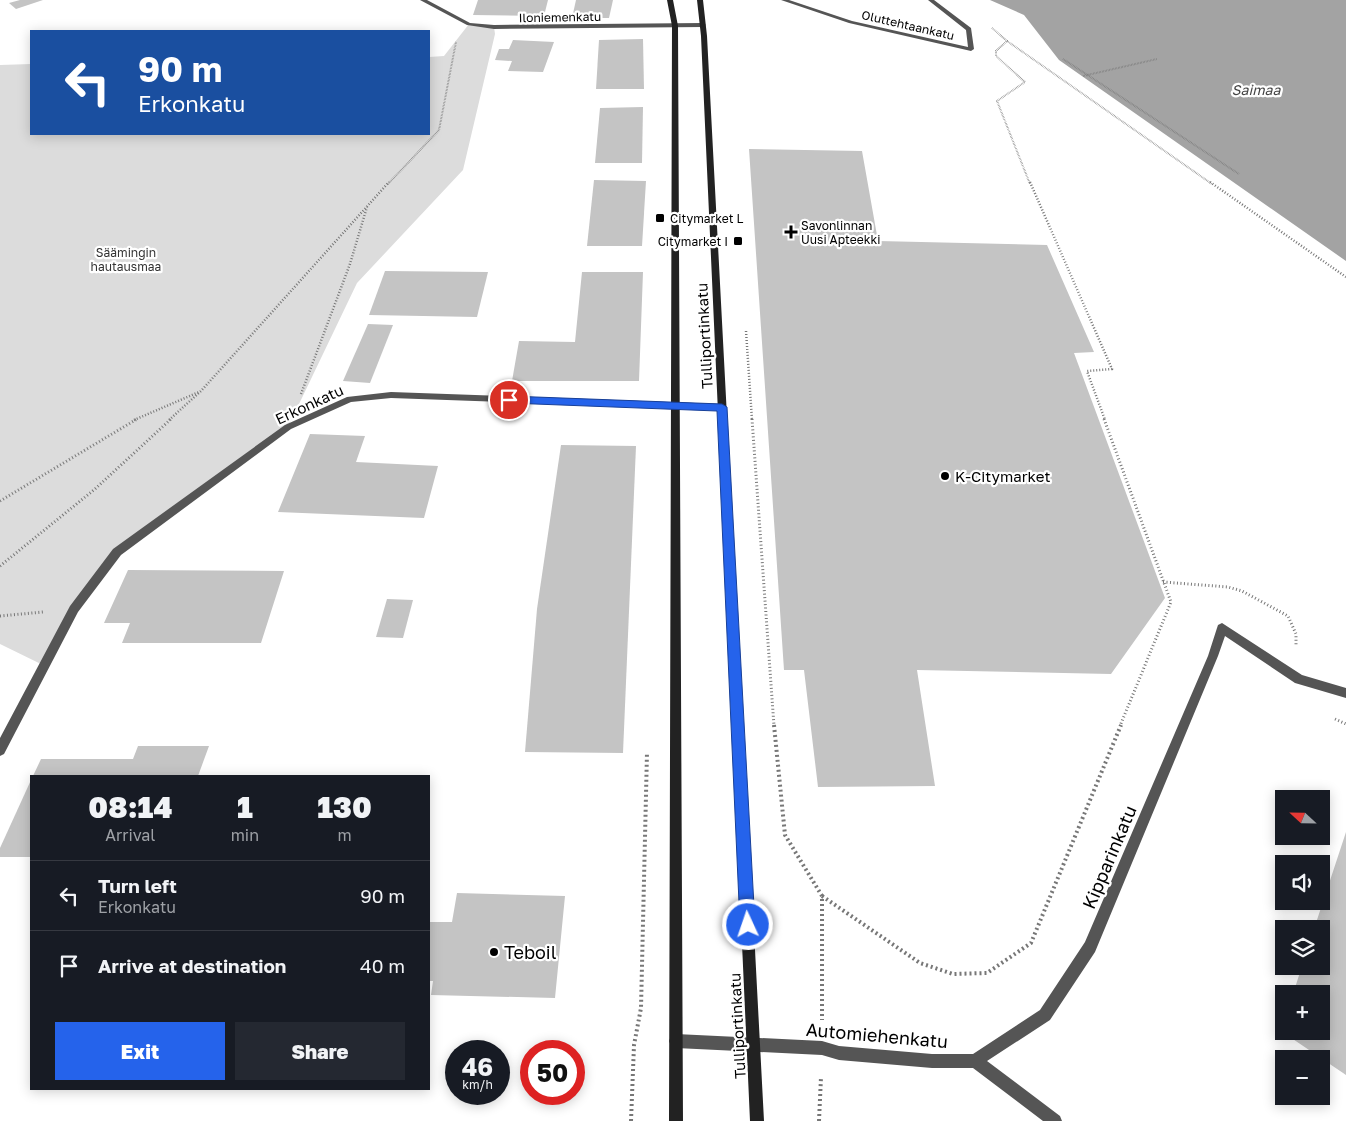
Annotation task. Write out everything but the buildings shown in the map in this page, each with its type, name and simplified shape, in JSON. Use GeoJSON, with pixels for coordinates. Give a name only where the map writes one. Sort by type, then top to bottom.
{"type":"FeatureCollection","features":[{"type":"Feature","properties":{"kind":"main road","name":"Tulliportinkatu"},"geometry":{"type":"LineString","coordinates":[[670,0],[675,26],[676,1121]]}},
{"type":"Feature","properties":{"kind":"main road","name":"Tulliportinkatu"},"geometry":{"type":"LineString","coordinates":[[700,0],[703,25],[757,1121]]}},
{"type":"Feature","properties":{"kind":"street","name":"Iloniemenkatu"},"geometry":{"type":"LineString","coordinates":[[423,0],[469,24],[494,27],[703,25]]}},
{"type":"Feature","properties":{"kind":"street","name":"Oluttehtaankatu"},"geometry":{"type":"LineString","coordinates":[[784,0],[851,22],[971,49],[969,28],[931,0]]}},
{"type":"Feature","properties":{"kind":"street","name":"Erkonkatu"},"geometry":{"type":"LineString","coordinates":[[0,750],[74,609],[116,552],[288,427],[350,399],[391,395],[676,407],[722,407]]}},
{"type":"Feature","properties":{"kind":"street","name":"Kipparinkatu"},"geometry":{"type":"LineString","coordinates":[[975,1061],[1045,1015],[1090,947],[1213,656],[1222,628],[1299,679],[1346,693]]}},
{"type":"Feature","properties":{"kind":"street","name":"Automiehenkatu"},"geometry":{"type":"LineString","coordinates":[[676,1041],[822,1048],[839,1053],[932,1061],[975,1061]]}},
{"type":"Feature","properties":{"kind":"street"},"geometry":{"type":"LineString","coordinates":[[975,1061],[1055,1121]]}},
{"type":"Feature","properties":{"kind":"path"},"geometry":{"type":"LineString","coordinates":[[0,566],[95,489],[201,391],[368,205],[439,130],[458,30],[469,24]]}},
{"type":"Feature","properties":{"kind":"path"},"geometry":{"type":"LineString","coordinates":[[987,24],[1007,41],[1346,277]]}},
{"type":"Feature","properties":{"kind":"path"},"geometry":{"type":"LineString","coordinates":[[745,326],[769,680],[785,835],[822,896],[920,963],[953,974],[987,973],[1031,943],[1171,602],[1162,582],[1087,371],[1112,369],[1046,221],[997,101],[1026,82],[996,56],[996,51],[1007,41]]}},
{"type":"Feature","properties":{"kind":"path"},"geometry":{"type":"LineString","coordinates":[[1062,59],[1240,174]]}},
{"type":"Feature","properties":{"kind":"path"},"geometry":{"type":"LineString","coordinates":[[1084,76],[1157,59]]}},
{"type":"Feature","properties":{"kind":"path"},"geometry":{"type":"LineString","coordinates":[[288,427],[350,264],[368,205]]}},
{"type":"Feature","properties":{"kind":"path"},"geometry":{"type":"LineString","coordinates":[[0,501],[130,422],[201,391]]}},
{"type":"Feature","properties":{"kind":"path"},"geometry":{"type":"LineString","coordinates":[[0,616],[74,609]]}},
{"type":"Feature","properties":{"kind":"path"},"geometry":{"type":"LineString","coordinates":[[819,1121],[822,1048],[822,896]]}},
{"type":"Feature","properties":{"kind":"green space","name":"Säämingin hautausmaa"},"geometry":{"type":"Polygon","coordinates":[[[469,24],[494,27],[495,34],[463,170],[357,283],[288,427],[117,552],[74,609],[45,666],[0,644],[0,65],[30,64],[30,135],[430,135],[430,57],[444,56],[469,24]]]}},
{"type":"Feature","properties":{"kind":"water","name":"Saimaa"},"geometry":{"type":"Polygon","coordinates":[[[990,0],[1346,0],[1346,261],[1059,60],[1024,15],[990,0]]]}},
{"type":"Feature","properties":{"kind":"place","name":"Citymarket L"},"geometry":{"type":"Point","coordinates":[660,218]}},
{"type":"Feature","properties":{"kind":"place","name":"Savonlinnan Uusi Apteekki"},"geometry":{"type":"Point","coordinates":[791,232]}},
{"type":"Feature","properties":{"kind":"place","name":"Citymarket I"},"geometry":{"type":"Point","coordinates":[738,241]}},
{"type":"Feature","properties":{"kind":"place","name":"K-Citymarket"},"geometry":{"type":"Point","coordinates":[945,476]}},
{"type":"Feature","properties":{"kind":"place","name":"Teboil"},"geometry":{"type":"Point","coordinates":[494,952]}},
{"type":"Feature","properties":{"kind":"route"},"geometry":{"type":"LineString","coordinates":[[509,400],[676,407],[722,407],[748,925]]}}]}
